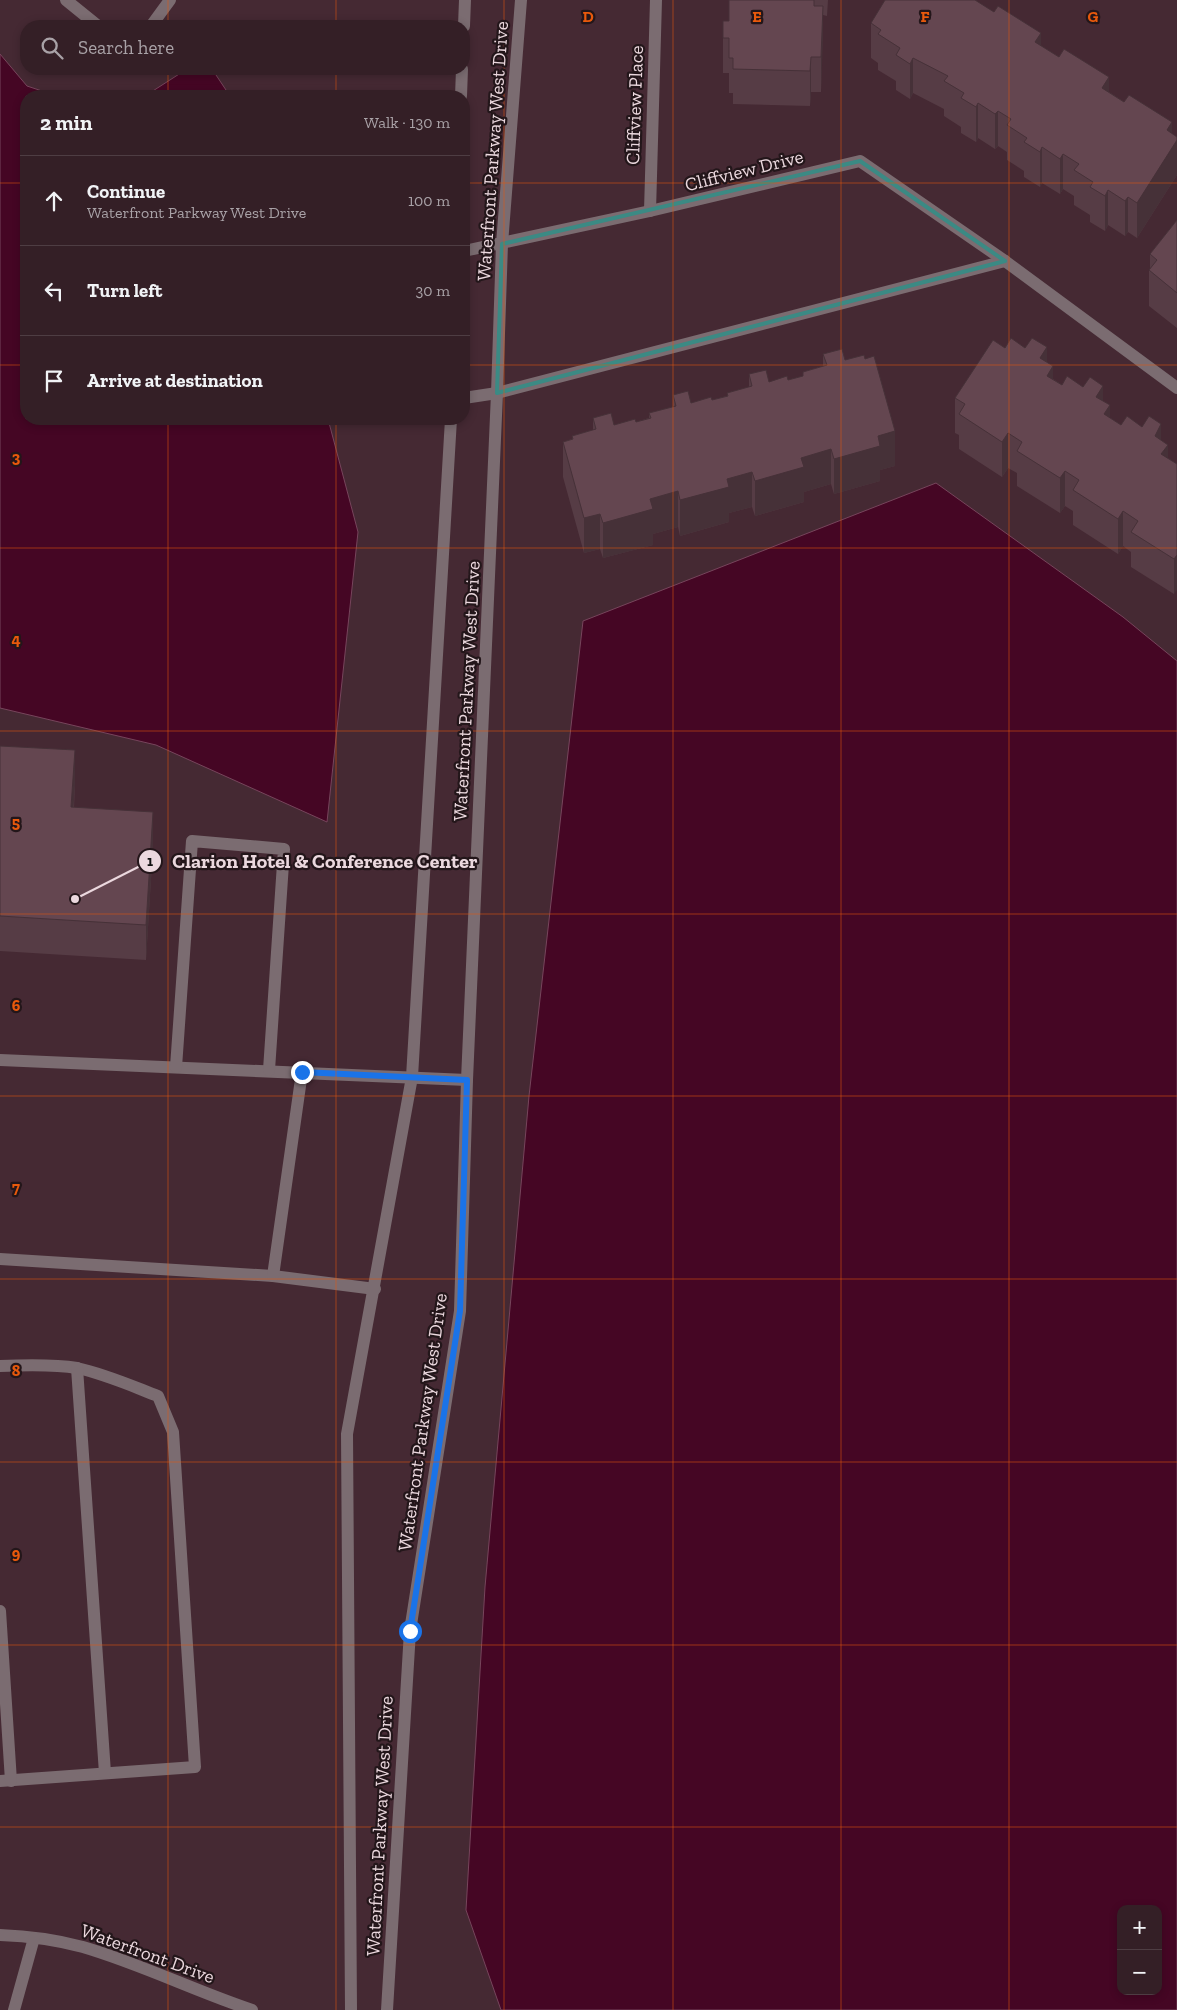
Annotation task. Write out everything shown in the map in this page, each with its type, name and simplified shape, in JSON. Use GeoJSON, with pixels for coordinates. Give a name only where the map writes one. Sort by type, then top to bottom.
{"type":"FeatureCollection","features":[{"type":"Feature","properties":{"kind":"street"},"geometry":{"type":"LineString","coordinates":[[66,0],[91,20]]}},
{"type":"Feature","properties":{"kind":"street"},"geometry":{"type":"LineString","coordinates":[[155,20],[170,0]]}},
{"type":"Feature","properties":{"kind":"street","name":"Waterfront Parkway West Drive"},"geometry":{"type":"LineString","coordinates":[[464,20],[465,0]]}},
{"type":"Feature","properties":{"kind":"street","name":"Waterfront Parkway West Drive"},"geometry":{"type":"LineString","coordinates":[[387,2010],[410,1631],[460,1311],[467,1080],[498,393],[502,244],[521,0]]}},
{"type":"Feature","properties":{"kind":"street","name":"Cliffview Place"},"geometry":{"type":"LineString","coordinates":[[650,211],[656,0]]}},
{"type":"Feature","properties":{"kind":"street","name":"Waterfront Parkway West Drive"},"geometry":{"type":"LineString","coordinates":[[460,90],[462,75]]}},
{"type":"Feature","properties":{"kind":"street","name":"Cliffview Drive"},"geometry":{"type":"LineString","coordinates":[[470,250],[650,211],[860,161],[1005,260],[1177,388]]}},
{"type":"Feature","properties":{"kind":"street"},"geometry":{"type":"LineString","coordinates":[[470,397],[498,393],[1005,260]]}},
{"type":"Feature","properties":{"kind":"street","name":"Waterfront Parkway West Drive"},"geometry":{"type":"LineString","coordinates":[[351,2010],[347,1434],[375,1289],[412,1077],[450,425]]}},
{"type":"Feature","properties":{"kind":"street"},"geometry":{"type":"LineString","coordinates":[[176,1067],[192,841],[284,849],[269,1070]]}},
{"type":"Feature","properties":{"kind":"street"},"geometry":{"type":"LineString","coordinates":[[0,1060],[269,1070],[467,1080]]}},
{"type":"Feature","properties":{"kind":"street"},"geometry":{"type":"LineString","coordinates":[[273,1276],[302,1072]]}},
{"type":"Feature","properties":{"kind":"street"},"geometry":{"type":"LineString","coordinates":[[0,1259],[273,1276],[375,1289]]}},
{"type":"Feature","properties":{"kind":"street"},"geometry":{"type":"LineString","coordinates":[[0,1366],[27,1365],[77,1368],[158,1396],[173,1432],[195,1767],[5,1781],[0,1611]]}},
{"type":"Feature","properties":{"kind":"street"},"geometry":{"type":"LineString","coordinates":[[77,1368],[105,1774]]}},
{"type":"Feature","properties":{"kind":"street","name":"Waterfront Drive"},"geometry":{"type":"LineString","coordinates":[[0,1935],[34,1938],[82,1947],[252,2010]]}},
{"type":"Feature","properties":{"kind":"street"},"geometry":{"type":"LineString","coordinates":[[14,2010],[34,1938]]}},
{"type":"Feature","properties":{"kind":"street"},"geometry":{"type":"LineString","coordinates":[[211,2010],[215,1997]]}},
{"type":"Feature","properties":{"kind":"highlighted area"},"geometry":{"type":"Polygon","coordinates":[[[860,161],[1005,261],[497,393],[502,244],[860,161]]]}},
{"type":"Feature","properties":{"kind":"shaded area"},"geometry":{"type":"Polygon","coordinates":[[[0,54],[27,86],[39,90],[20,90],[20,425],[330,425],[358,532],[327,822],[156,745],[0,708],[0,54]]]}},
{"type":"Feature","properties":{"kind":"shaded area"},"geometry":{"type":"Polygon","coordinates":[[[178,75],[216,75],[226,90],[154,90],[178,75]]]}},
{"type":"Feature","properties":{"kind":"shaded area"},"geometry":{"type":"Polygon","coordinates":[[[936,483],[1123,617],[1177,661],[1177,2010],[501,2010],[466,1910],[485,1587],[529,1096],[583,621],[936,483]]]}},
{"type":"Feature","properties":{"kind":"building"},"geometry":{"type":"Polygon","coordinates":[[[729,0],[814,0],[814,6],[823,6],[821,57],[811,57],[810,71],[733,69],[733,58],[729,58],[729,38],[723,38],[723,21],[729,21],[729,0]]]}},
{"type":"Feature","properties":{"kind":"building"},"geometry":{"type":"Polygon","coordinates":[[[885,0],[975,0],[994,12],[998,6],[1041,33],[1035,42],[1059,57],[1064,49],[1109,77],[1102,88],[1124,102],[1129,95],[1172,122],[1167,130],[1177,137],[1177,140],[1137,203],[1128,197],[1125,201],[1108,190],[1105,196],[1090,187],[1093,182],[1074,170],[1079,164],[1063,154],[1060,159],[1042,147],[1040,152],[1024,142],[1027,138],[1007,125],[1011,119],[998,111],[995,114],[978,103],[976,107],[961,98],[964,93],[944,81],[948,76],[913,58],[910,64],[896,55],[900,48],[878,34],[881,30],[871,23],[885,0]]]}},
{"type":"Feature","properties":{"kind":"building"},"geometry":{"type":"Polygon","coordinates":[[[1177,220],[1177,293],[1149,270],[1157,260],[1150,254],[1177,220]]]}},
{"type":"Feature","properties":{"kind":"building"},"geometry":{"type":"Polygon","coordinates":[[[1011,338],[1025,348],[1032,338],[1047,347],[1040,358],[1053,366],[1047,376],[1062,385],[1067,376],[1083,387],[1090,377],[1103,386],[1096,397],[1110,405],[1104,414],[1121,425],[1127,416],[1142,427],[1149,416],[1161,424],[1155,436],[1168,445],[1161,454],[1177,464],[1177,555],[1174,559],[1131,532],[1138,521],[1123,511],[1118,519],[1073,490],[1079,480],[1065,471],[1060,478],[1017,451],[1022,442],[1008,433],[1002,442],[959,414],[965,404],[955,398],[993,340],[1005,348],[1011,338]]]}},
{"type":"Feature","properties":{"kind":"building"},"geometry":{"type":"Polygon","coordinates":[[[842,349],[845,360],[864,355],[865,359],[874,356],[895,431],[878,436],[880,446],[834,459],[831,449],[801,458],[804,467],[755,481],[752,472],[727,479],[729,487],[680,500],[678,491],[650,499],[653,509],[603,523],[600,514],[584,518],[563,442],[573,439],[572,436],[596,429],[593,418],[611,413],[614,425],[635,419],[636,422],[651,418],[649,413],[676,406],[673,395],[688,391],[691,403],[711,397],[712,400],[728,396],[727,393],[752,386],[749,374],[766,370],[769,382],[787,376],[788,380],[803,376],[803,372],[827,365],[823,354],[842,349]]]}},
{"type":"Feature","properties":{"kind":"building"},"geometry":{"type":"Polygon","coordinates":[[[0,746],[75,750],[71,807],[153,812],[146,925],[0,916],[0,746]]]}},
{"type":"Feature","properties":{"kind":"place","name":"Clarion Hotel & Conference Center"},"geometry":{"type":"Point","coordinates":[75,899]}},
{"type":"Feature","properties":{"kind":"route"},"geometry":{"type":"LineString","coordinates":[[302,1072],[467,1080],[460,1311],[410,1631]]}}]}
